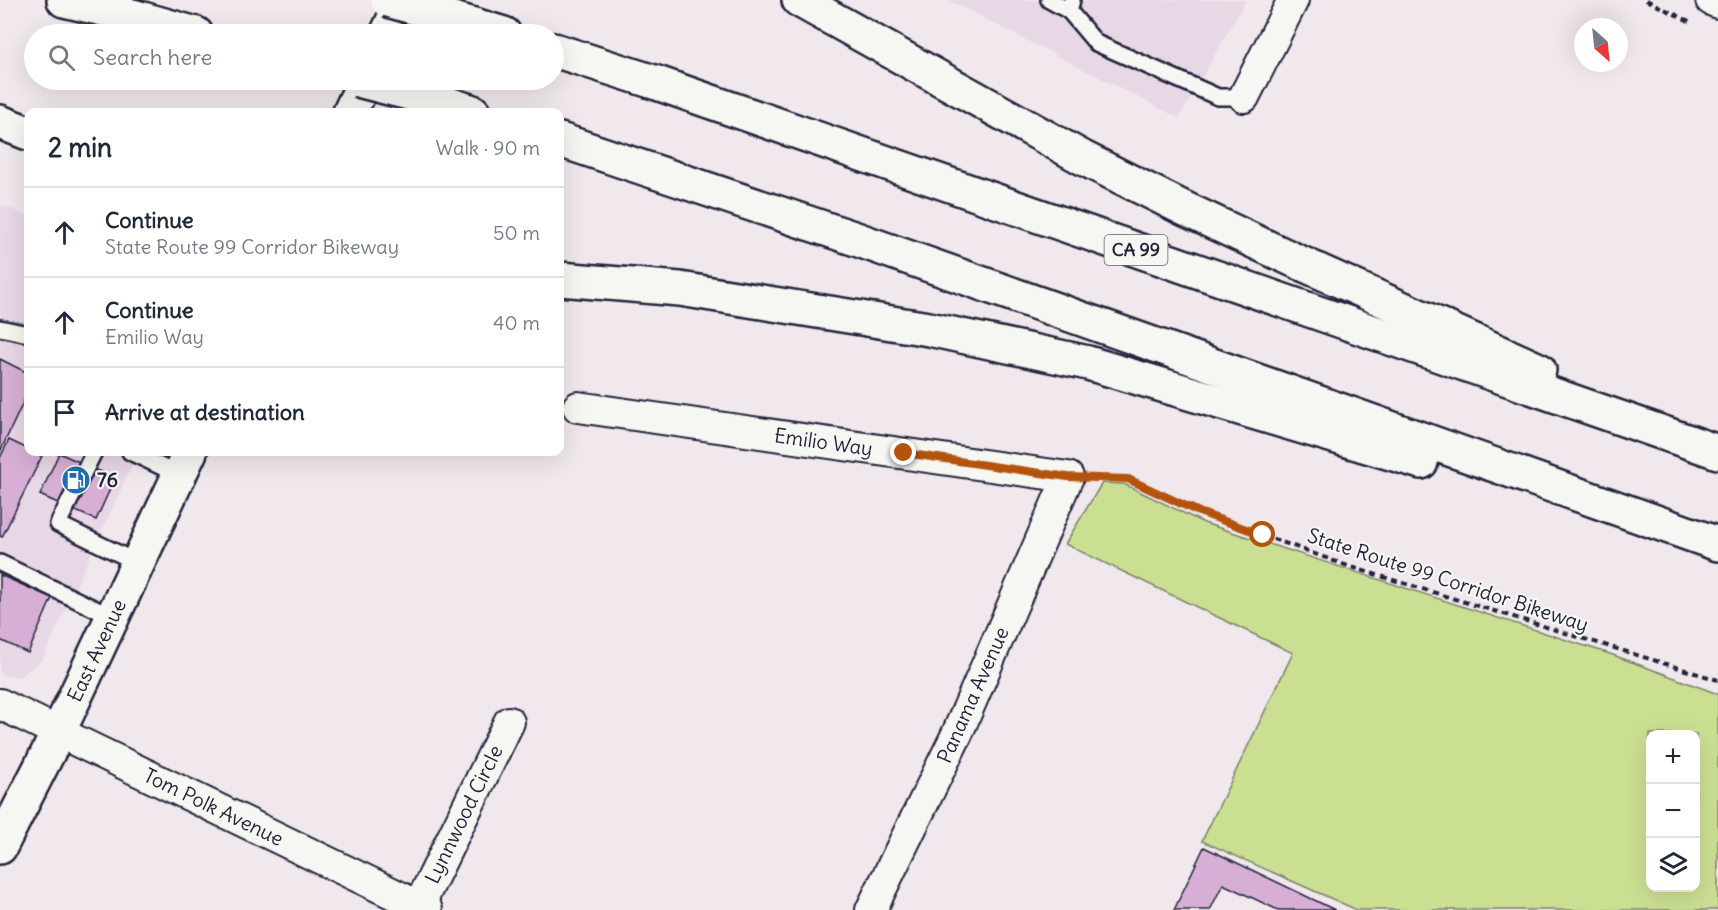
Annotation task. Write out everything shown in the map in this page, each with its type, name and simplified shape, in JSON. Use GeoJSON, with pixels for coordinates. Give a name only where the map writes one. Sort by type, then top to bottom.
{"type":"FeatureCollection","features":[{"type":"Feature","properties":{"kind":"main road"},"geometry":{"type":"LineString","coordinates":[[64,0],[160,24]]}},
{"type":"Feature","properties":{"kind":"main road"},"geometry":{"type":"LineString","coordinates":[[388,0],[471,24]]}},
{"type":"Feature","properties":{"kind":"main road"},"geometry":{"type":"LineString","coordinates":[[392,24],[403,0]]}},
{"type":"Feature","properties":{"kind":"main road"},"geometry":{"type":"LineString","coordinates":[[799,0],[1083,158],[1281,254],[1549,374],[1660,432]]}},
{"type":"Feature","properties":{"kind":"main road","name":"CA 99"},"geometry":{"type":"LineString","coordinates":[[564,53],[680,91],[1718,452]]}},
{"type":"Feature","properties":{"kind":"main road"},"geometry":{"type":"LineString","coordinates":[[352,108],[360,90]]}},
{"type":"Feature","properties":{"kind":"main road"},"geometry":{"type":"LineString","coordinates":[[397,90],[461,108]]}},
{"type":"Feature","properties":{"kind":"main road"},"geometry":{"type":"LineString","coordinates":[[0,122],[24,131]]}},
{"type":"Feature","properties":{"kind":"main road"},"geometry":{"type":"LineString","coordinates":[[564,141],[856,239],[1718,544]]}},
{"type":"Feature","properties":{"kind":"main road"},"geometry":{"type":"LineString","coordinates":[[564,279],[680,289],[929,329],[1088,363],[1451,471],[1489,464]]}},
{"type":"Feature","properties":{"kind":"main road","name":"East Avenue"},"geometry":{"type":"LineString","coordinates":[[0,847],[59,731],[184,463]]}},
{"type":"Feature","properties":{"kind":"street"},"geometry":{"type":"LineString","coordinates":[[1244,97],[1293,0]]}},
{"type":"Feature","properties":{"kind":"street"},"geometry":{"type":"LineString","coordinates":[[1704,12],[1718,3]]}},
{"type":"Feature","properties":{"kind":"street","name":"Emilio Way"},"geometry":{"type":"LineString","coordinates":[[578,407],[1068,477]]}},
{"type":"Feature","properties":{"kind":"street","name":"Panama Avenue"},"geometry":{"type":"LineString","coordinates":[[872,910],[957,734],[1068,477]]}},
{"type":"Feature","properties":{"kind":"street","name":"Tom Polk Avenue"},"geometry":{"type":"LineString","coordinates":[[0,704],[423,908]]}},
{"type":"Feature","properties":{"kind":"street","name":"Lynnwood Circle"},"geometry":{"type":"LineString","coordinates":[[423,908],[509,722]]}},
{"type":"Feature","properties":{"kind":"lane"},"geometry":{"type":"LineString","coordinates":[[1049,0],[1071,5],[1096,43],[1218,97],[1244,97]]}},
{"type":"Feature","properties":{"kind":"lane"},"geometry":{"type":"LineString","coordinates":[[0,328],[24,333]]}},
{"type":"Feature","properties":{"kind":"lane"},"geometry":{"type":"LineString","coordinates":[[92,456],[58,524],[138,563]]}},
{"type":"Feature","properties":{"kind":"lane"},"geometry":{"type":"LineString","coordinates":[[150,456],[184,463]]}},
{"type":"Feature","properties":{"kind":"lane"},"geometry":{"type":"LineString","coordinates":[[0,564],[112,617]]}},
{"type":"Feature","properties":{"kind":"path"},"geometry":{"type":"LineString","coordinates":[[1646,0],[1704,12]]}},
{"type":"Feature","properties":{"kind":"path","name":"State Route 99 Corridor Bikeway"},"geometry":{"type":"LineString","coordinates":[[1068,477],[1128,479],[1199,512],[1348,566],[1718,680]]}},
{"type":"Feature","properties":{"kind":"shaded area"},"geometry":{"type":"Polygon","coordinates":[[[948,0],[1246,0],[1179,118],[948,0]]]}},
{"type":"Feature","properties":{"kind":"shaded area"},"geometry":{"type":"Polygon","coordinates":[[[2,205],[24,214],[24,456],[136,456],[42,660],[20,676],[6,676],[0,673],[0,208],[2,205]]]}},
{"type":"Feature","properties":{"kind":"green space"},"geometry":{"type":"Polygon","coordinates":[[[1102,483],[1124,484],[1204,523],[1613,655],[1718,694],[1718,910],[1357,910],[1202,841],[1293,653],[1065,544],[1102,483]]]}},
{"type":"Feature","properties":{"kind":"building"},"geometry":{"type":"Polygon","coordinates":[[[0,359],[24,371],[24,401],[0,452],[0,359]]]}},
{"type":"Feature","properties":{"kind":"building"},"geometry":{"type":"Polygon","coordinates":[[[9,440],[24,447],[24,456],[42,456],[2,537],[0,536],[0,458],[9,440]]]}},
{"type":"Feature","properties":{"kind":"building"},"geometry":{"type":"Polygon","coordinates":[[[58,456],[66,456],[115,478],[96,520],[40,495],[58,456]]]}},
{"type":"Feature","properties":{"kind":"building"},"geometry":{"type":"Polygon","coordinates":[[[0,575],[52,598],[28,653],[0,640],[0,575]]]}},
{"type":"Feature","properties":{"kind":"building"},"geometry":{"type":"Polygon","coordinates":[[[1204,847],[1335,910],[1278,910],[1223,884],[1210,910],[1174,910],[1204,847]]]}},
{"type":"Feature","properties":{"kind":"place","name":"76"},"geometry":{"type":"Point","coordinates":[76,480]}},
{"type":"Feature","properties":{"kind":"route"},"geometry":{"type":"LineString","coordinates":[[904,453],[1068,477],[1128,479],[1199,512],[1263,535]]}}]}
